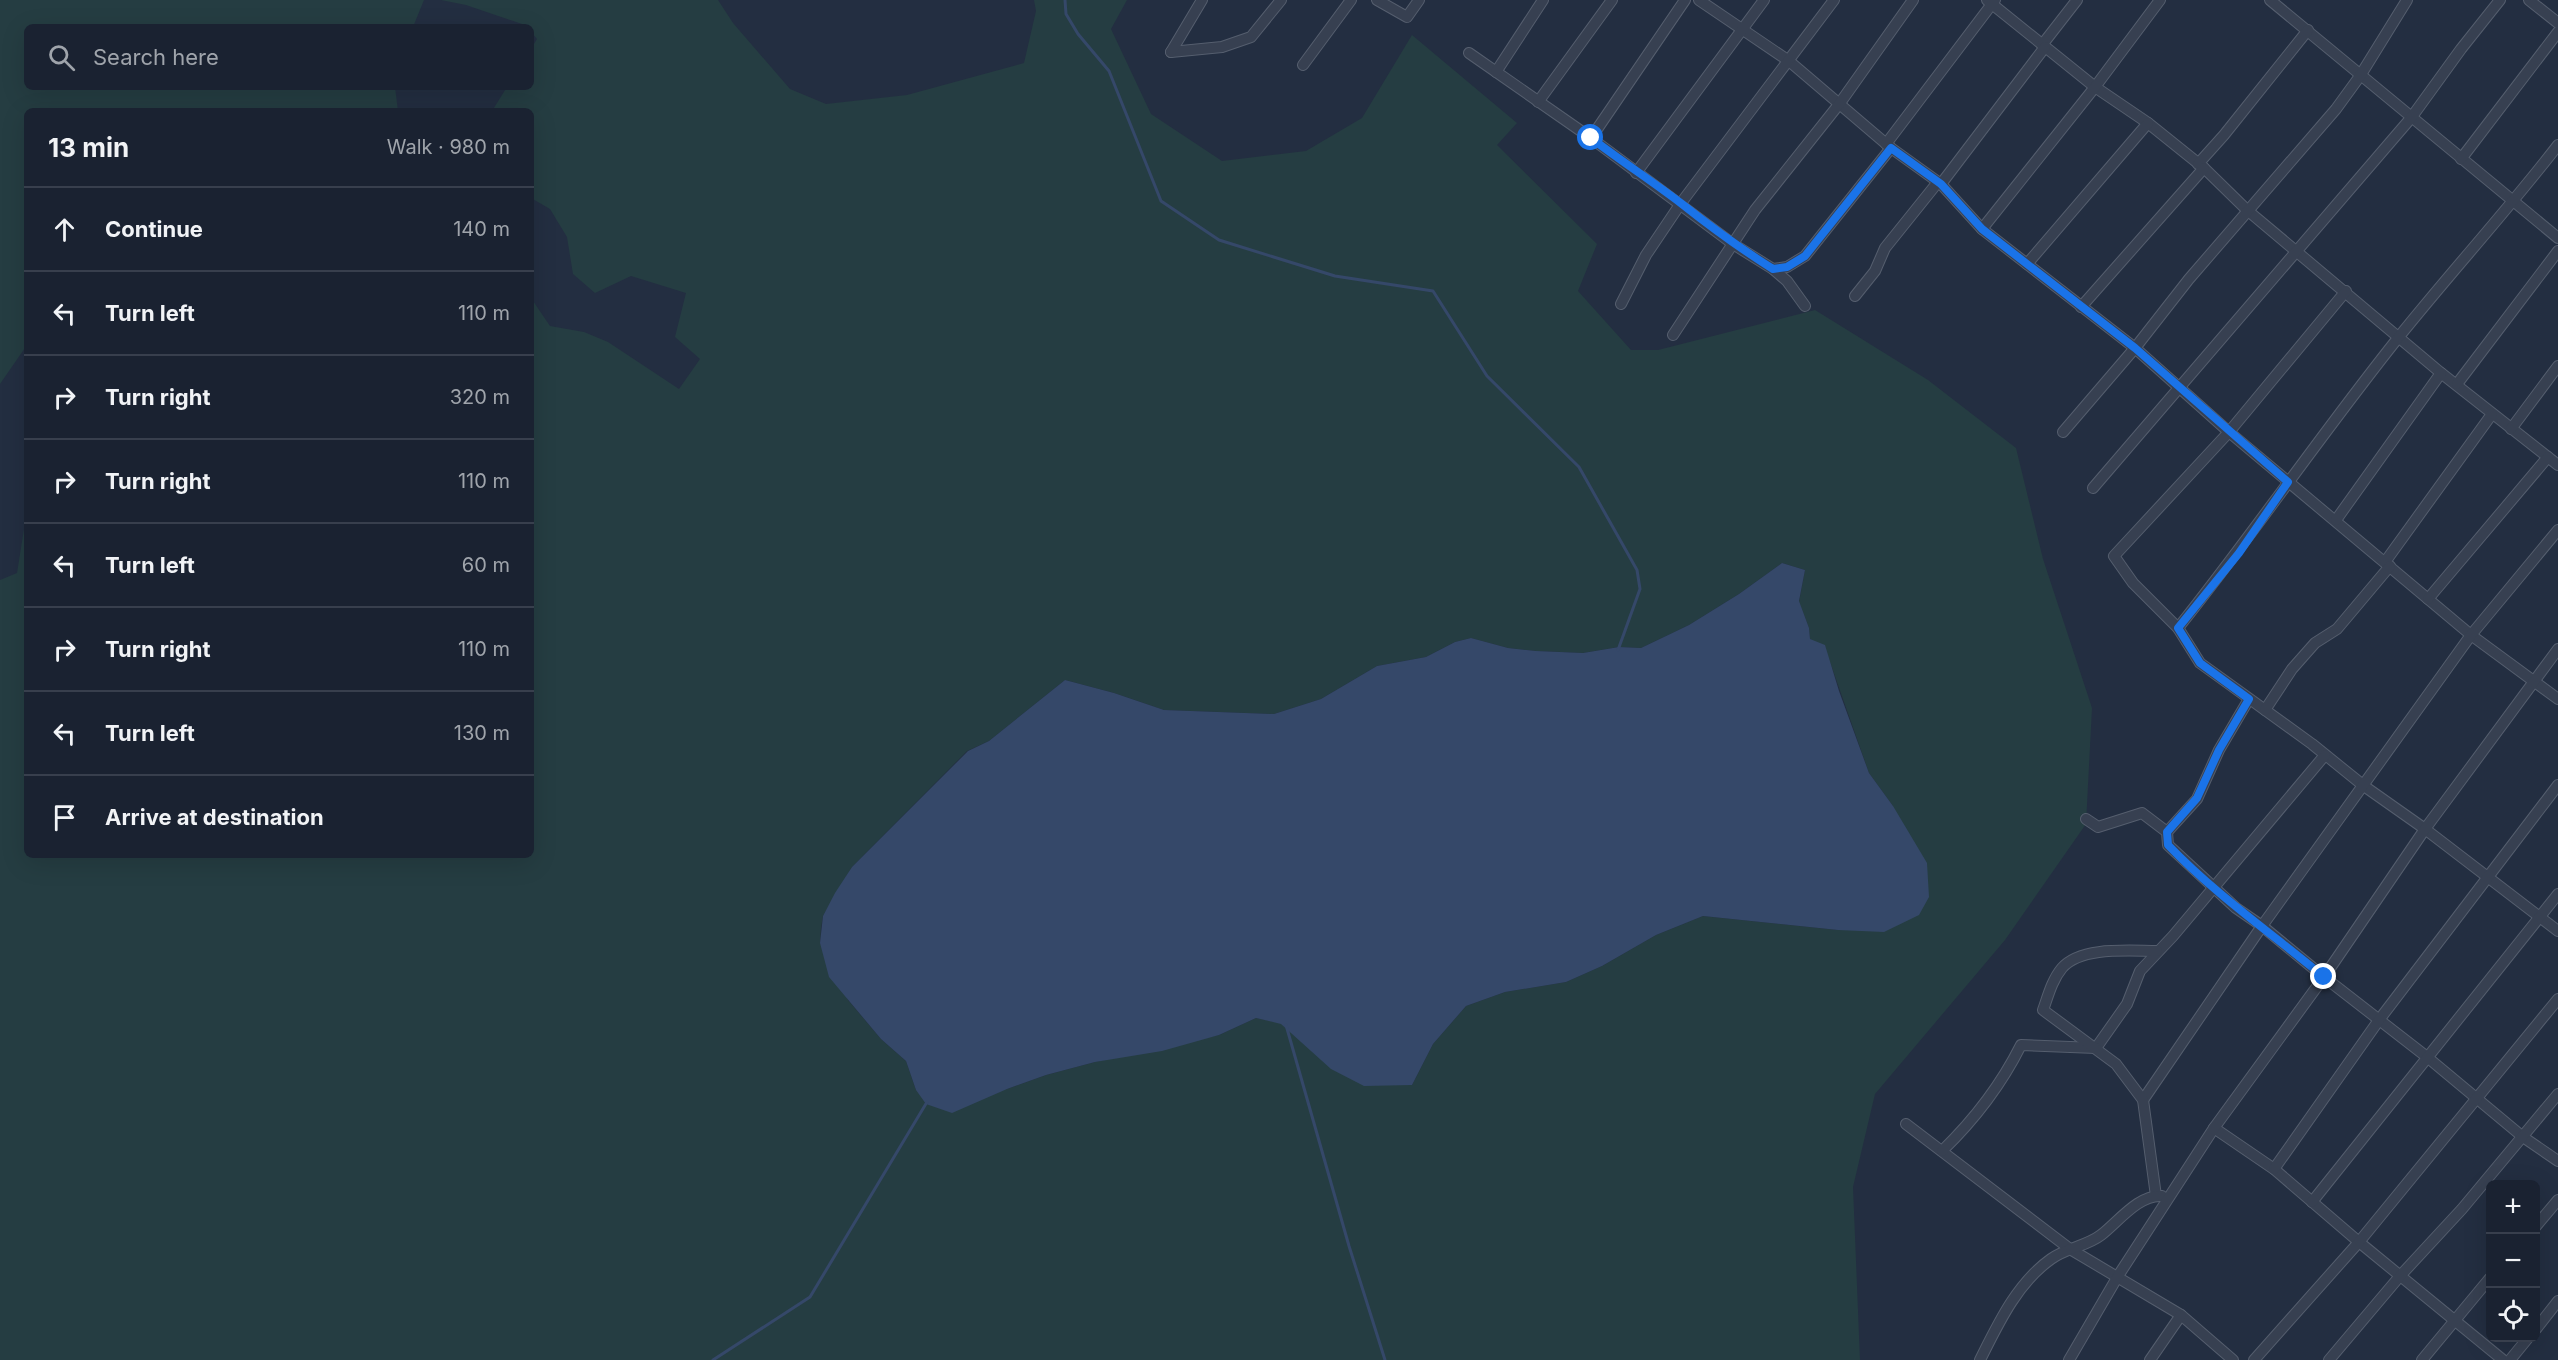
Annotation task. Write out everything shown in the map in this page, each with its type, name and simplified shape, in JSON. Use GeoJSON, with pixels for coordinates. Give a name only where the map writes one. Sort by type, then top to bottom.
{"type":"FeatureCollection","features":[{"type":"Feature","properties":{"kind":"street"},"geometry":{"type":"LineString","coordinates":[[1202,0],[1171,52],[1222,47],[1251,38],[1281,0]]}},
{"type":"Feature","properties":{"kind":"street"},"geometry":{"type":"LineString","coordinates":[[1303,65],[1351,0]]}},
{"type":"Feature","properties":{"kind":"street"},"geometry":{"type":"LineString","coordinates":[[1377,0],[1407,17],[1419,0]]}},
{"type":"Feature","properties":{"kind":"street"},"geometry":{"type":"LineString","coordinates":[[1496,72],[1543,0]]}},
{"type":"Feature","properties":{"kind":"street"},"geometry":{"type":"LineString","coordinates":[[1538,102],[1612,0]]}},
{"type":"Feature","properties":{"kind":"street"},"geometry":{"type":"LineString","coordinates":[[1591,138],[1685,0]]}},
{"type":"Feature","properties":{"kind":"street"},"geometry":{"type":"LineString","coordinates":[[1699,0],[1789,61],[1889,146],[1940,183],[1982,229],[2135,348],[2229,432],[2471,635],[2558,699]]}},
{"type":"Feature","properties":{"kind":"street"},"geometry":{"type":"LineString","coordinates":[[1636,173],[1764,0]]}},
{"type":"Feature","properties":{"kind":"street"},"geometry":{"type":"LineString","coordinates":[[1622,304],[1646,255],[1681,203],[1833,0]]}},
{"type":"Feature","properties":{"kind":"street"},"geometry":{"type":"LineString","coordinates":[[1673,335],[1755,210],[1840,103],[1913,0]]}},
{"type":"Feature","properties":{"kind":"street"},"geometry":{"type":"LineString","coordinates":[[1855,296],[1875,271],[1885,248],[1940,183],[2077,0]]}},
{"type":"Feature","properties":{"kind":"street"},"geometry":{"type":"LineString","coordinates":[[1982,229],[2095,87],[2160,0]]}},
{"type":"Feature","properties":{"kind":"street"},"geometry":{"type":"LineString","coordinates":[[2270,0],[2558,238]]}},
{"type":"Feature","properties":{"kind":"street"},"geometry":{"type":"LineString","coordinates":[[2063,432],[2135,348],[2247,210],[2336,109],[2360,76],[2407,0]]}},
{"type":"Feature","properties":{"kind":"street"},"geometry":{"type":"LineString","coordinates":[[2093,488],[2181,389],[2411,118],[2500,0]]}},
{"type":"Feature","properties":{"kind":"street"},"geometry":{"type":"LineString","coordinates":[[2529,0],[2558,23]]}},
{"type":"Feature","properties":{"kind":"street"},"geometry":{"type":"LineString","coordinates":[[1773,269],[1787,267],[1805,256],[1889,146],[1991,2],[2095,87],[2148,123],[2201,166],[2296,252],[2346,291],[2441,373],[2558,465]]}},
{"type":"Feature","properties":{"kind":"street"},"geometry":{"type":"LineString","coordinates":[[2081,307],[2201,166],[2308,30]]}},
{"type":"Feature","properties":{"kind":"street"},"geometry":{"type":"LineString","coordinates":[[2461,159],[2558,32]]}},
{"type":"Feature","properties":{"kind":"street"},"geometry":{"type":"LineString","coordinates":[[1469,53],[1681,203],[1733,244],[1773,269],[1787,281],[1805,306]]}},
{"type":"Feature","properties":{"kind":"street"},"geometry":{"type":"LineString","coordinates":[[2027,264],[2148,123]]}},
{"type":"Feature","properties":{"kind":"street"},"geometry":{"type":"LineString","coordinates":[[2178,628],[2239,553],[2288,482],[2399,337],[2514,202],[2558,145]]}},
{"type":"Feature","properties":{"kind":"street"},"geometry":{"type":"LineString","coordinates":[[2457,384],[2558,251]]}},
{"type":"Feature","properties":{"kind":"street"},"geometry":{"type":"LineString","coordinates":[[2346,291],[2229,432],[2114,556],[2133,583],[2178,628],[2200,663],[2364,786],[2426,829],[2558,931]]}},
{"type":"Feature","properties":{"kind":"street"},"geometry":{"type":"LineString","coordinates":[[2511,429],[2558,366]]}},
{"type":"Feature","properties":{"kind":"street"},"geometry":{"type":"LineString","coordinates":[[2336,520],[2441,373]]}},
{"type":"Feature","properties":{"kind":"street"},"geometry":{"type":"LineString","coordinates":[[2265,710],[2292,669],[2315,643],[2337,629],[2387,564],[2492,414]]}},
{"type":"Feature","properties":{"kind":"street"},"geometry":{"type":"LineString","coordinates":[[2428,599],[2548,457]]}},
{"type":"Feature","properties":{"kind":"street"},"geometry":{"type":"LineString","coordinates":[[2143,1100],[2262,926],[2471,635],[2558,530]]}},
{"type":"Feature","properties":{"kind":"street"},"geometry":{"type":"LineString","coordinates":[[2069,1360],[2118,1276],[2172,1197],[2214,1128],[2324,977],[2533,680],[2558,649]]}},
{"type":"Feature","properties":{"kind":"street"},"geometry":{"type":"LineString","coordinates":[[2249,699],[2219,750],[2197,798],[2167,832],[2168,845],[2236,908],[2427,1057],[2523,1137],[2558,1161]]}},
{"type":"Feature","properties":{"kind":"street"},"geometry":{"type":"LineString","coordinates":[[2096,1048],[2127,1004],[2140,971],[2173,936],[2325,755]]}},
{"type":"Feature","properties":{"kind":"street"},"geometry":{"type":"LineString","coordinates":[[2274,1169],[2379,1020],[2558,785]]}},
{"type":"Feature","properties":{"kind":"street"},"geometry":{"type":"LineString","coordinates":[[2086,819],[2098,827],[2142,813],[2167,832]]}},
{"type":"Feature","properties":{"kind":"street"},"geometry":{"type":"LineString","coordinates":[[2312,1202],[2558,894]]}},
{"type":"Feature","properties":{"kind":"street"},"geometry":{"type":"LineString","coordinates":[[2156,1196],[2143,1100],[2116,1064],[2043,1010],[2051,986],[2063,966],[2093,953],[2157,951]]}},
{"type":"Feature","properties":{"kind":"street"},"geometry":{"type":"LineString","coordinates":[[2254,1360],[2359,1242],[2558,999]]}},
{"type":"Feature","properties":{"kind":"street"},"geometry":{"type":"LineString","coordinates":[[1942,1151],[1968,1126],[1996,1088],[2021,1046],[2096,1048]]}},
{"type":"Feature","properties":{"kind":"street"},"geometry":{"type":"LineString","coordinates":[[2329,1360],[2400,1276],[2462,1209],[2558,1094]]}},
{"type":"Feature","properties":{"kind":"street"},"geometry":{"type":"LineString","coordinates":[[1906,1124],[2070,1249],[2181,1315],[2233,1360]]}},
{"type":"Feature","properties":{"kind":"street"},"geometry":{"type":"LineString","coordinates":[[2214,1128],[2274,1169],[2503,1360]]}},
{"type":"Feature","properties":{"kind":"street"},"geometry":{"type":"LineString","coordinates":[[1980,1360],[2017,1294],[2051,1259],[2099,1237],[2132,1208],[2156,1196],[2172,1197]]}},
{"type":"Feature","properties":{"kind":"street"},"geometry":{"type":"LineString","coordinates":[[2540,1220],[2558,1200]]}},
{"type":"Feature","properties":{"kind":"street"},"geometry":{"type":"LineString","coordinates":[[2422,1360],[2486,1283]]}},
{"type":"Feature","properties":{"kind":"street"},"geometry":{"type":"LineString","coordinates":[[2540,1323],[2558,1301]]}},
{"type":"Feature","properties":{"kind":"street"},"geometry":{"type":"LineString","coordinates":[[2150,1360],[2181,1315]]}},
{"type":"Feature","properties":{"kind":"street"},"geometry":{"type":"LineString","coordinates":[[2510,1360],[2525,1342]]}},
{"type":"Feature","properties":{"kind":"green space"},"geometry":{"type":"Polygon","coordinates":[[[0,0],[424,0],[414,24],[24,24],[24,90],[395,90],[398,108],[24,108],[24,349],[0,384],[0,0]]]}},
{"type":"Feature","properties":{"kind":"green space"},"geometry":{"type":"Polygon","coordinates":[[[441,0],[718,0],[733,23],[790,89],[826,104],[907,95],[1024,63],[1036,11],[1034,0],[1127,0],[1111,29],[1151,114],[1222,161],[1306,151],[1362,118],[1412,35],[1517,123],[1497,145],[1597,244],[1578,291],[1631,350],[1658,350],[1815,310],[1928,380],[2016,448],[2043,559],[2092,708],[2086,824],[2005,940],[1875,1094],[1853,1187],[1860,1360],[0,1360],[0,580],[17,573],[24,529],[24,858],[534,858],[534,302],[550,326],[584,332],[608,342],[679,389],[700,359],[675,337],[686,293],[631,276],[595,293],[573,274],[567,237],[550,209],[534,200],[534,108],[494,108],[505,90],[534,90],[534,44],[537,39],[534,36],[534,24],[522,24],[466,5],[441,0]],[[1782,563],[1739,594],[1689,625],[1641,648],[1619,647],[1583,653],[1536,651],[1508,648],[1471,638],[1455,642],[1426,657],[1377,666],[1321,699],[1274,714],[1164,710],[1065,680],[989,741],[967,751],[852,867],[823,916],[820,943],[848,1000],[881,1039],[906,1061],[916,1090],[1007,1089],[1046,1075],[1095,1062],[1219,1035],[1256,1018],[1281,1023],[1298,1038],[1412,1085],[1433,1044],[1466,1006],[1505,992],[1566,982],[1602,966],[1656,935],[1703,916],[1838,930],[1893,806],[1869,773],[1830,662],[1810,639],[1809,628],[1799,602],[1805,570],[1782,563]]]}},
{"type":"Feature","properties":{"kind":"water"},"geometry":{"type":"Polygon","coordinates":[[[1782,563],[1805,570],[1799,601],[1809,628],[1810,639],[1825,645],[1869,773],[1893,806],[1927,863],[1929,897],[1919,915],[1884,932],[1838,930],[1703,916],[1656,935],[1602,966],[1566,982],[1505,992],[1466,1006],[1433,1044],[1412,1085],[1364,1086],[1331,1069],[1281,1024],[1256,1018],[1219,1035],[1162,1051],[1095,1062],[1046,1075],[952,1113],[926,1104],[916,1090],[906,1061],[881,1039],[829,977],[820,943],[823,916],[852,867],[968,751],[989,741],[1065,680],[1164,710],[1274,714],[1321,699],[1377,666],[1426,657],[1455,642],[1471,638],[1508,648],[1536,651],[1583,653],[1619,647],[1641,648],[1689,625],[1739,594],[1782,563]]]}},
{"type":"Feature","properties":{"kind":"waterway"},"geometry":{"type":"LineString","coordinates":[[1065,0],[1066,14],[1078,34],[1109,71],[1161,201],[1219,240],[1335,276],[1433,291],[1487,376],[1579,467],[1637,570],[1640,589],[1618,650]]}},
{"type":"Feature","properties":{"kind":"waterway"},"geometry":{"type":"LineString","coordinates":[[1286,1025],[1349,1246],[1385,1360]]}},
{"type":"Feature","properties":{"kind":"waterway"},"geometry":{"type":"LineString","coordinates":[[713,1360],[810,1297],[927,1102]]}},
{"type":"Feature","properties":{"kind":"route"},"geometry":{"type":"LineString","coordinates":[[1591,138],[1733,244],[1773,269],[1787,267],[1805,256],[1891,148],[1941,184],[1982,229],[2135,348],[2288,482],[2239,553],[2178,628],[2200,663],[2249,699],[2219,750],[2197,798],[2167,832],[2168,845],[2187,865],[2236,908],[2262,926],[2324,977]]}}]}
